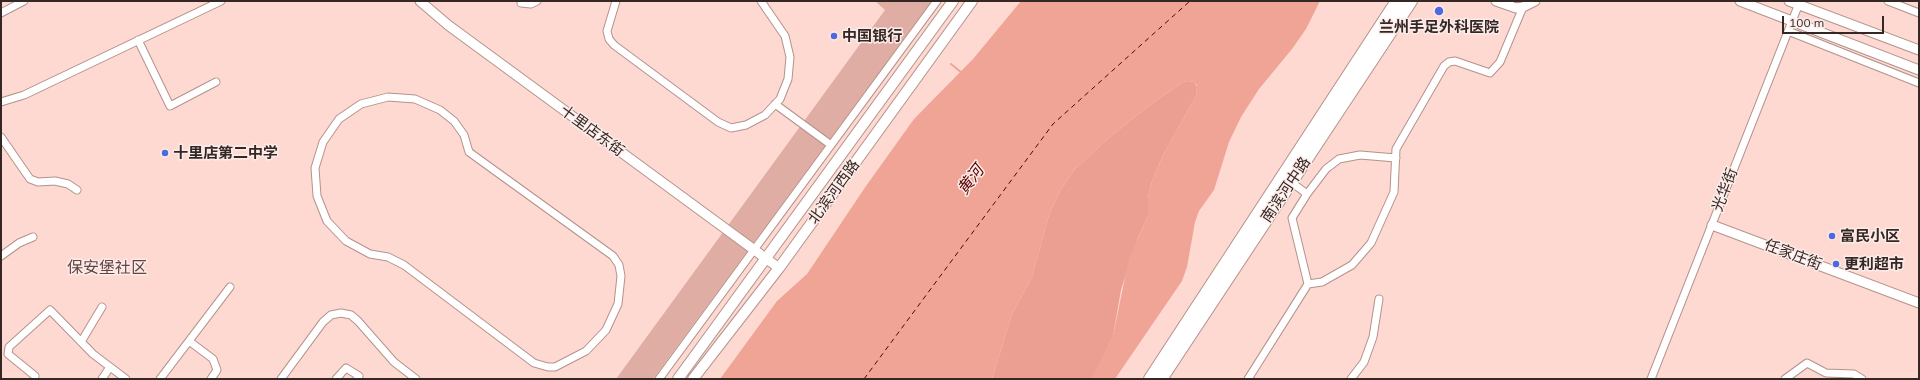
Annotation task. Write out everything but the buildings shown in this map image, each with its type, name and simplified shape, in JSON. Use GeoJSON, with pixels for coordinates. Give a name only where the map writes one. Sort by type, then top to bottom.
{"type":"FeatureCollection","features":[{"type":"Feature","properties":{"kind":"highway","name":"南滨河中路"},"geometry":{"type":"LineString","coordinates":[[1150,379],[1397,1]]}},
{"type":"Feature","properties":{"kind":"highway","name":"南滨河中路"},"geometry":{"type":"LineString","coordinates":[[1162,379],[1411,1]]}},
{"type":"Feature","properties":{"kind":"main road","name":"北滨河西路"},"geometry":{"type":"LineString","coordinates":[[678,379],[953,1]]}},
{"type":"Feature","properties":{"kind":"main road","name":"北滨河西路"},"geometry":{"type":"LineString","coordinates":[[693,379],[779,268],[972,1]]}},
{"type":"Feature","properties":{"kind":"street"},"geometry":{"type":"LineString","coordinates":[[1,13],[24,1]]}},
{"type":"Feature","properties":{"kind":"street"},"geometry":{"type":"LineString","coordinates":[[1,102],[24,95],[221,1]]}},
{"type":"Feature","properties":{"kind":"street","name":"十里店东街"},"geometry":{"type":"LineString","coordinates":[[420,1],[448,25],[779,268]]}},
{"type":"Feature","properties":{"kind":"street"},"geometry":{"type":"LineString","coordinates":[[521,3],[531,4],[537,1]]}},
{"type":"Feature","properties":{"kind":"street"},"geometry":{"type":"LineString","coordinates":[[616,1],[607,31],[609,39],[614,45],[724,126],[739,128],[765,115],[780,99],[788,79],[790,57],[785,36],[761,1]]}},
{"type":"Feature","properties":{"kind":"street"},"geometry":{"type":"LineString","coordinates":[[660,379],[755,251],[936,1]]}},
{"type":"Feature","properties":{"kind":"street"},"geometry":{"type":"LineString","coordinates":[[1496,1],[1508,6],[1523,7],[1535,1]]}},
{"type":"Feature","properties":{"kind":"street"},"geometry":{"type":"LineString","coordinates":[[1740,1],[1919,70]]}},
{"type":"Feature","properties":{"kind":"street"},"geometry":{"type":"LineString","coordinates":[[1788,1],[1799,3],[1919,50]]}},
{"type":"Feature","properties":{"kind":"street"},"geometry":{"type":"LineString","coordinates":[[1888,1],[1919,13]]}},
{"type":"Feature","properties":{"kind":"street","name":"光华街"},"geometry":{"type":"LineString","coordinates":[[1651,379],[1799,3]]}},
{"type":"Feature","properties":{"kind":"street"},"geometry":{"type":"LineString","coordinates":[[1308,284],[1322,282],[1352,265],[1371,243],[1394,192],[1396,149],[1444,66],[1455,60],[1490,73],[1500,62],[1523,7]]}},
{"type":"Feature","properties":{"kind":"street"},"geometry":{"type":"LineString","coordinates":[[1788,31],[1919,83]]}},
{"type":"Feature","properties":{"kind":"street"},"geometry":{"type":"LineString","coordinates":[[138,40],[170,106],[216,82]]}},
{"type":"Feature","properties":{"kind":"street"},"geometry":{"type":"LineString","coordinates":[[388,97],[415,99],[440,110],[454,121],[464,135],[469,152],[614,256],[619,265],[621,276],[618,304],[606,330],[586,351],[555,367],[540,366],[529,358],[404,265],[388,257],[370,254],[346,241],[327,221],[316,196],[315,168],[323,142],[339,120],[361,104],[388,97]]}},
{"type":"Feature","properties":{"kind":"street"},"geometry":{"type":"LineString","coordinates":[[775,104],[831,145]]}},
{"type":"Feature","properties":{"kind":"street"},"geometry":{"type":"LineString","coordinates":[[1,137],[30,178],[38,182],[55,181],[68,184],[77,190]]}},
{"type":"Feature","properties":{"kind":"street"},"geometry":{"type":"LineString","coordinates":[[1248,379],[1308,284],[1292,218],[1308,194],[1326,169],[1339,160],[1360,155],[1396,158]]}},
{"type":"Feature","properties":{"kind":"street"},"geometry":{"type":"LineString","coordinates":[[1291,182],[1308,194]]}},
{"type":"Feature","properties":{"kind":"street","name":"任家庄街"},"geometry":{"type":"LineString","coordinates":[[1712,224],[1919,303]]}},
{"type":"Feature","properties":{"kind":"street"},"geometry":{"type":"LineString","coordinates":[[1,256],[19,243],[33,237]]}},
{"type":"Feature","properties":{"kind":"street"},"geometry":{"type":"LineString","coordinates":[[160,379],[230,287]]}},
{"type":"Feature","properties":{"kind":"street"},"geometry":{"type":"LineString","coordinates":[[1351,379],[1364,362],[1371,343],[1379,299]]}},
{"type":"Feature","properties":{"kind":"street"},"geometry":{"type":"LineString","coordinates":[[81,342],[102,307]]}},
{"type":"Feature","properties":{"kind":"street"},"geometry":{"type":"LineString","coordinates":[[35,376],[8,354],[9,347],[50,310],[93,354],[126,379]]}},
{"type":"Feature","properties":{"kind":"street"},"geometry":{"type":"LineString","coordinates":[[281,379],[323,322],[331,315],[341,313],[351,315],[394,362],[416,379]]}},
{"type":"Feature","properties":{"kind":"street"},"geometry":{"type":"LineString","coordinates":[[189,340],[213,359],[218,370],[211,379]]}},
{"type":"Feature","properties":{"kind":"street"},"geometry":{"type":"LineString","coordinates":[[1785,379],[1807,363],[1826,373],[1854,374],[1862,379]]}},
{"type":"Feature","properties":{"kind":"street"},"geometry":{"type":"LineString","coordinates":[[102,379],[110,367]]}},
{"type":"Feature","properties":{"kind":"street"},"geometry":{"type":"LineString","coordinates":[[336,379],[346,368],[359,376],[357,379]]}},
{"type":"Feature","properties":{"kind":"shaded area"},"geometry":{"type":"Polygon","coordinates":[[[875,1],[932,1],[653,379],[616,379],[885,10],[875,1]]]}},
{"type":"Feature","properties":{"kind":"shaded area"},"geometry":{"type":"Polygon","coordinates":[[[1183,82],[1194,82],[1197,87],[1196,96],[1162,157],[1151,184],[1148,198],[1148,216],[1137,240],[1121,290],[1113,336],[1096,372],[1091,379],[992,379],[1012,314],[1032,277],[1049,215],[1060,191],[1074,170],[1111,136],[1150,105],[1183,82]]]}},
{"type":"Feature","properties":{"kind":"water","name":"黄河"},"geometry":{"type":"Polygon","coordinates":[[[1021,1],[1320,1],[1306,29],[1292,49],[1259,89],[1241,117],[1229,142],[1214,190],[1199,211],[1195,222],[1187,267],[1182,281],[1115,379],[1091,379],[1113,336],[1129,258],[1148,216],[1148,198],[1151,184],[1162,157],[1196,96],[1197,86],[1194,82],[1183,82],[1150,105],[1111,136],[1074,170],[1060,191],[1049,215],[1032,277],[1012,314],[992,379],[720,379],[777,301],[807,274],[866,186],[914,119],[973,59],[1021,1]]]}},
{"type":"Feature","properties":{"kind":"waterway"},"geometry":{"type":"LineString","coordinates":[[951,64],[962,73]]}},
{"type":"Feature","properties":{"kind":"ferry route"},"geometry":{"type":"LineString","coordinates":[[864,379],[1053,124],[1190,1]]}},
{"type":"Feature","properties":{"kind":"place","name":"兰州手足外科医院"},"geometry":{"type":"Point","coordinates":[1439,11]}},
{"type":"Feature","properties":{"kind":"place","name":"中国银行"},"geometry":{"type":"Point","coordinates":[834,36]}},
{"type":"Feature","properties":{"kind":"place","name":"十里店第二中学"},"geometry":{"type":"Point","coordinates":[165,153]}},
{"type":"Feature","properties":{"kind":"place","name":"富民小区"},"geometry":{"type":"Point","coordinates":[1832,236]}},
{"type":"Feature","properties":{"kind":"place","name":"更利超市"},"geometry":{"type":"Point","coordinates":[1836,264]}},
{"type":"Feature","properties":{"kind":"district","name":"保安堡社区"},"geometry":{"type":"Point","coordinates":[107,268]}}]}
